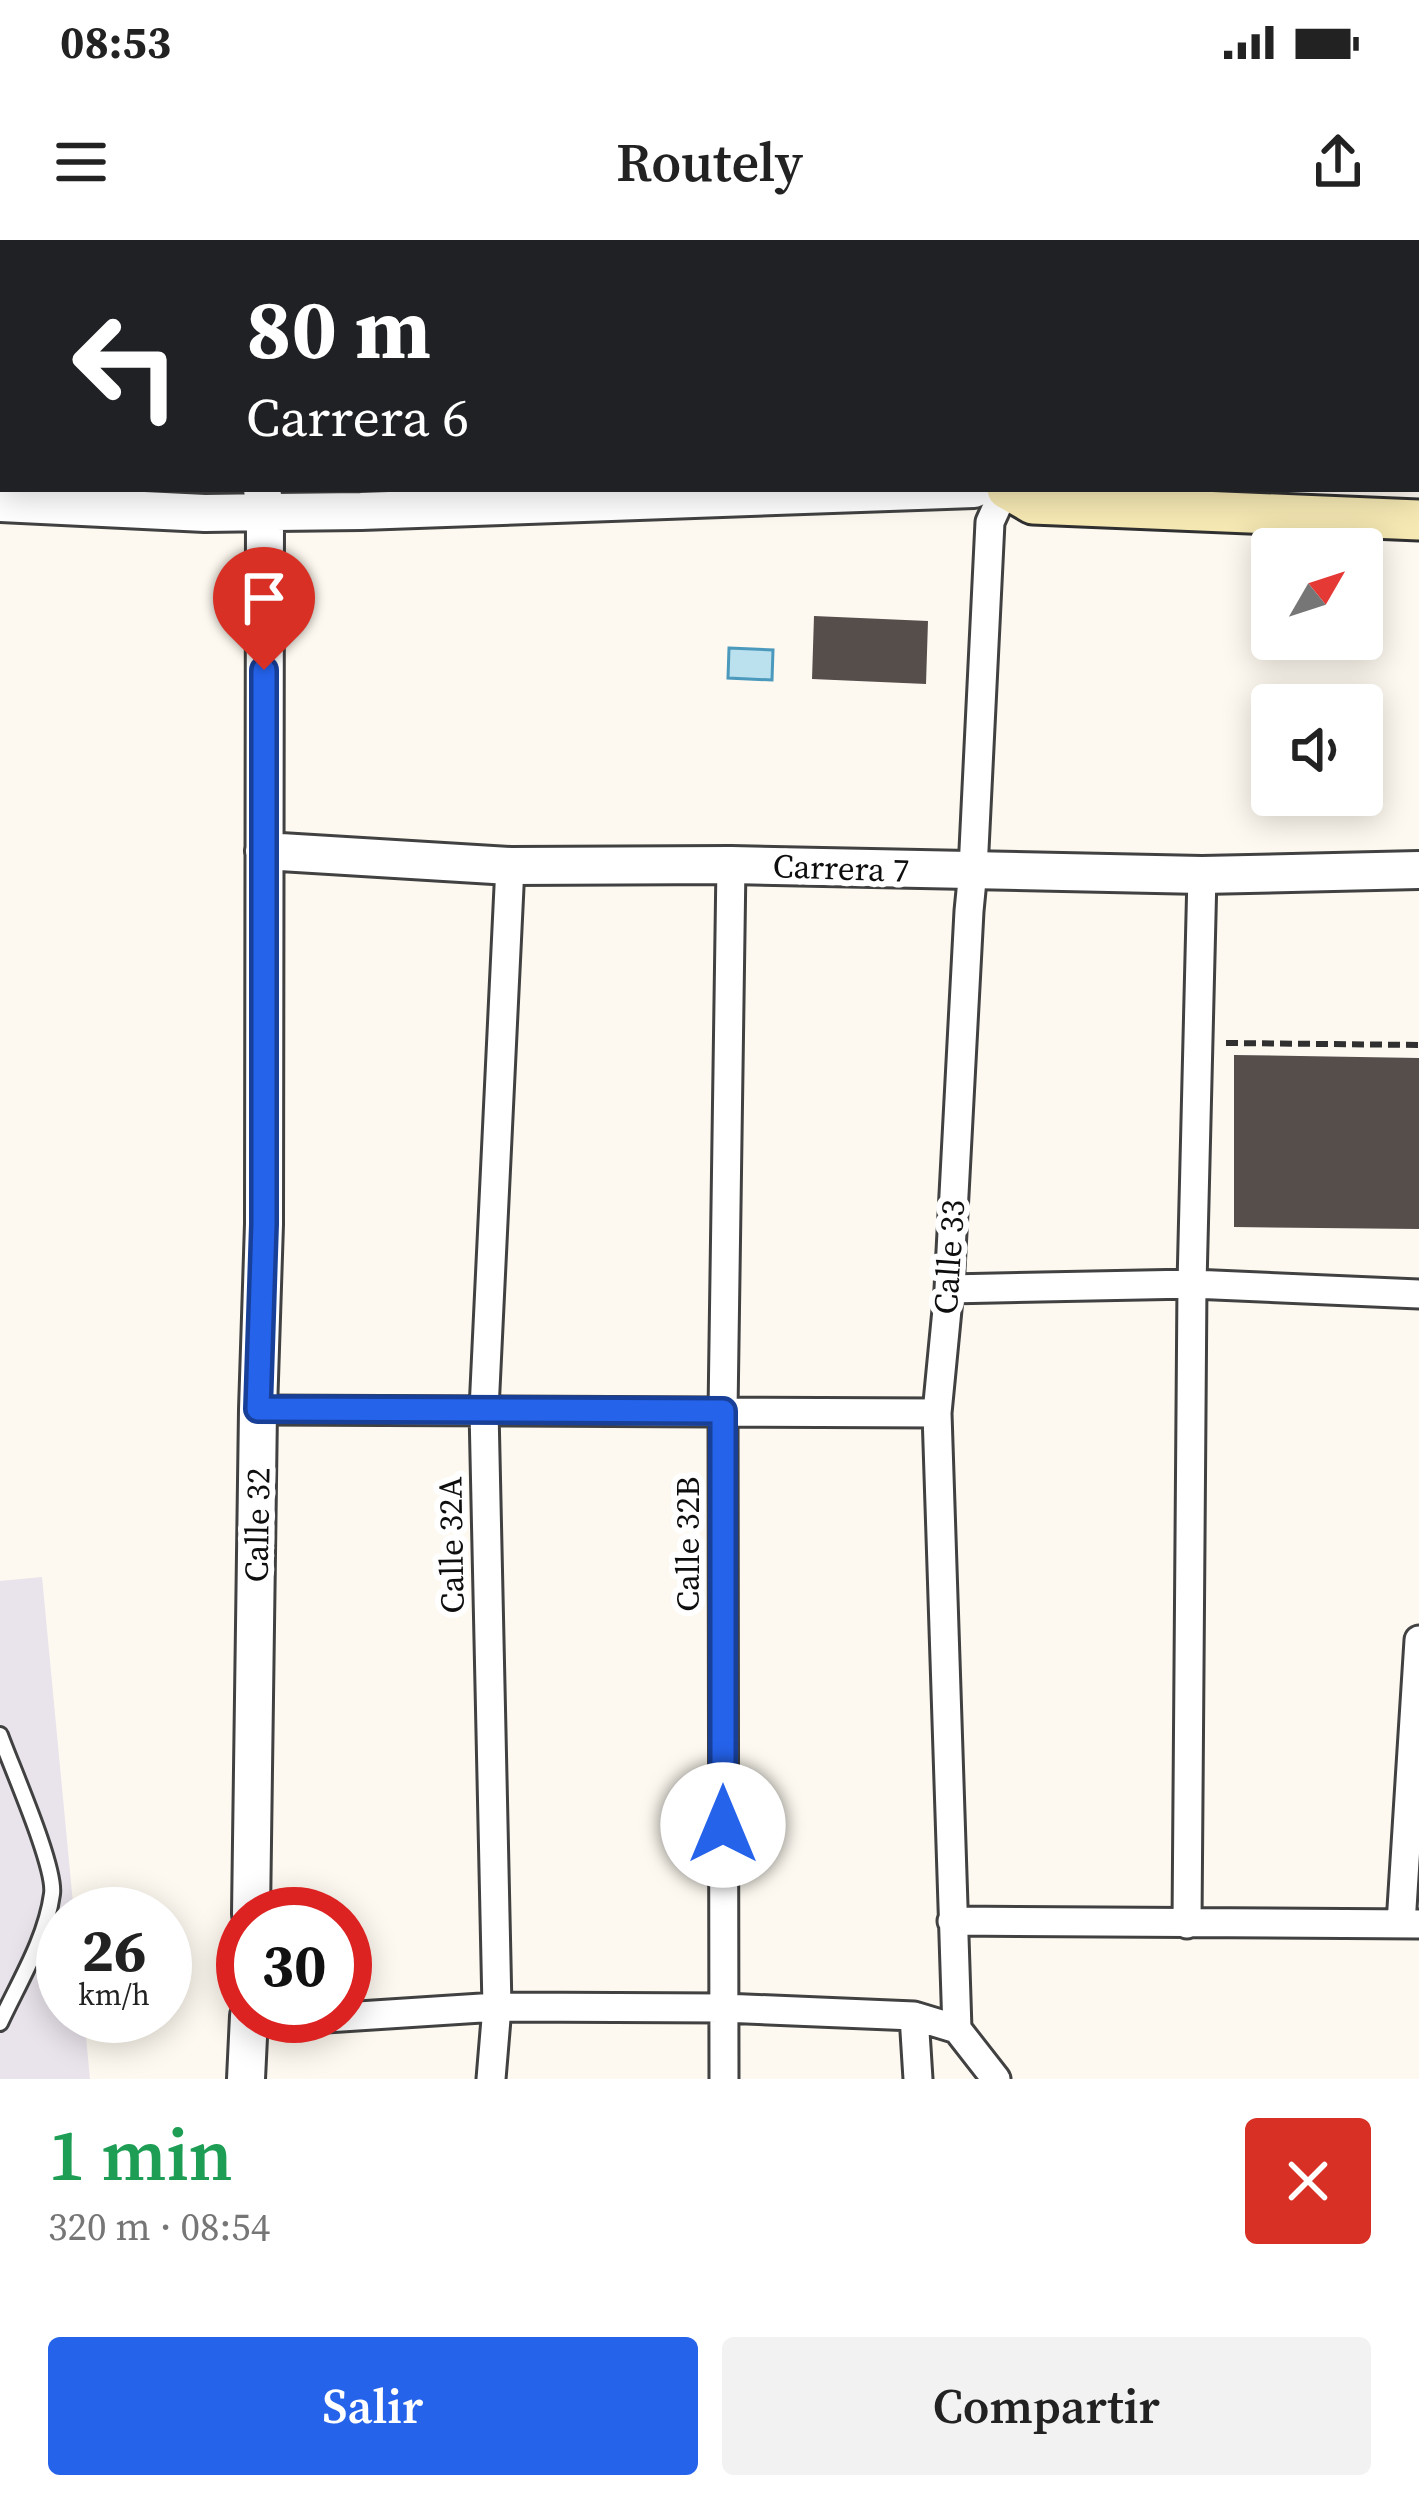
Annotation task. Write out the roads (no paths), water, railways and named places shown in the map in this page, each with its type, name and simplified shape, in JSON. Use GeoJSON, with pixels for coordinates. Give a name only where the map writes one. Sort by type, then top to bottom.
{"type":"FeatureCollection","features":[{"type":"Feature","properties":{"kind":"main road"},"geometry":{"type":"LineString","coordinates":[[1011,492],[1033,504],[1419,520]]}},
{"type":"Feature","properties":{"kind":"street"},"geometry":{"type":"LineString","coordinates":[[7,498],[205,513],[266,496],[361,511],[890,492]]}},
{"type":"Feature","properties":{"kind":"street","name":"Calle 33"},"geometry":{"type":"LineString","coordinates":[[956,2030],[937,1412],[974,870],[990,522],[1005,492]]}},
{"type":"Feature","properties":{"kind":"street","name":"Calle 32"},"geometry":{"type":"LineString","coordinates":[[251,1887],[264,1224],[266,496]]}},
{"type":"Feature","properties":{"kind":"street","name":"Carrera 7"},"geometry":{"type":"LineString","coordinates":[[264,850],[509,866],[731,865],[1202,875],[1419,870]]}},
{"type":"Feature","properties":{"kind":"street","name":"Calle 32B"},"geometry":{"type":"LineString","coordinates":[[724,2079],[723,1411],[731,865]]}},
{"type":"Feature","properties":{"kind":"street","name":"Calle 32A"},"geometry":{"type":"LineString","coordinates":[[491,2079],[497,2007],[484,1411],[509,866]]}},
{"type":"Feature","properties":{"kind":"street"},"geometry":{"type":"LineString","coordinates":[[1187,1924],[1192,1284],[1202,875]]}},
{"type":"Feature","properties":{"kind":"street"},"geometry":{"type":"LineString","coordinates":[[949,1289],[1192,1284],[1419,1294]]}},
{"type":"Feature","properties":{"kind":"street"},"geometry":{"type":"LineString","coordinates":[[258,1409],[937,1412]]}},
{"type":"Feature","properties":{"kind":"street"},"geometry":{"type":"LineString","coordinates":[[952,1921],[1410,1924],[1419,1640]]}},
{"type":"Feature","properties":{"kind":"street"},"geometry":{"type":"LineString","coordinates":[[372,2014],[497,2007],[723,2008],[914,2016],[956,2030],[996,2079]]}},
{"type":"Feature","properties":{"kind":"street"},"geometry":{"type":"LineString","coordinates":[[914,2016],[918,2079]]}},
{"type":"Feature","properties":{"kind":"street"},"geometry":{"type":"LineString","coordinates":[[247,2079],[248,2043]]}},
{"type":"Feature","properties":{"kind":"lane"},"geometry":{"type":"LineString","coordinates":[[0,1735],[53,1889],[43,1930],[0,2023]]}},
{"type":"Feature","properties":{"kind":"water"},"geometry":{"type":"Polygon","coordinates":[[[729,648],[773,650],[772,680],[728,678],[729,648]]]}}]}
